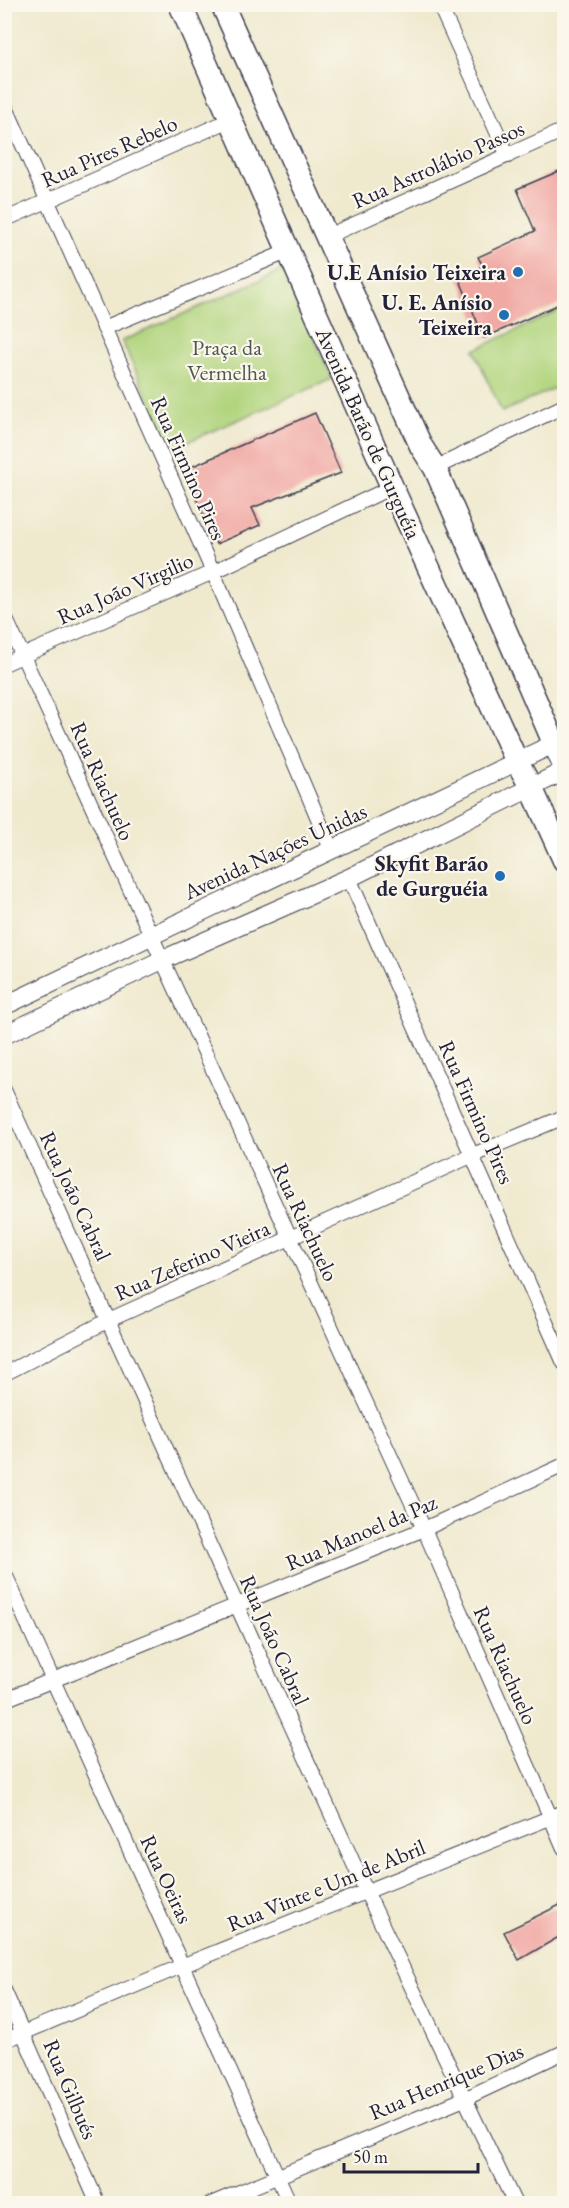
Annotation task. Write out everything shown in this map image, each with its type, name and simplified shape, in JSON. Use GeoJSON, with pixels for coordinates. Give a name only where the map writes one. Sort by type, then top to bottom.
{"type":"FeatureCollection","features":[{"type":"Feature","properties":{"kind":"main road","name":"Avenida Barão de Gurguéia"},"geometry":{"type":"LineString","coordinates":[[180,4],[392,487],[564,860]]}},
{"type":"Feature","properties":{"kind":"main road","name":"Avenida Barão de Gurguéia"},"geometry":{"type":"LineString","coordinates":[[222,4],[422,446],[435,468],[559,741],[564,766]]}},
{"type":"Feature","properties":{"kind":"street"},"geometry":{"type":"LineString","coordinates":[[439,4],[508,156]]}},
{"type":"Feature","properties":{"kind":"street","name":"Rua Firmino Pires"},"geometry":{"type":"LineString","coordinates":[[4,104],[213,572],[332,851]]}},
{"type":"Feature","properties":{"kind":"street","name":"Rua Pires Rebelo"},"geometry":{"type":"LineString","coordinates":[[4,220],[230,120]]}},
{"type":"Feature","properties":{"kind":"street","name":"Rua Astrolábio Passos"},"geometry":{"type":"LineString","coordinates":[[328,236],[564,130]]}},
{"type":"Feature","properties":{"kind":"street"},"geometry":{"type":"LineString","coordinates":[[104,328],[289,250]]}},
{"type":"Feature","properties":{"kind":"street"},"geometry":{"type":"LineString","coordinates":[[435,468],[564,406]]}},
{"type":"Feature","properties":{"kind":"street","name":"Rua João Virgilio"},"geometry":{"type":"LineString","coordinates":[[4,664],[213,572],[392,487]]}},
{"type":"Feature","properties":{"kind":"street","name":"Rua Riachuelo"},"geometry":{"type":"LineString","coordinates":[[4,615],[424,1529],[564,1848]]}},
{"type":"Feature","properties":{"kind":"street","name":"Avenida Nações Unidas"},"geometry":{"type":"LineString","coordinates":[[4,1006],[559,741]]}},
{"type":"Feature","properties":{"kind":"street"},"geometry":{"type":"LineString","coordinates":[[4,1035],[162,960],[349,878],[564,771]]}},
{"type":"Feature","properties":{"kind":"street","name":"Rua Firmino Pires"},"geometry":{"type":"LineString","coordinates":[[349,878],[564,1363]]}},
{"type":"Feature","properties":{"kind":"street","name":"Rua João Cabral"},"geometry":{"type":"LineString","coordinates":[[4,1090],[366,1891],[515,2204]]}},
{"type":"Feature","properties":{"kind":"street","name":"Rua Zeferino Vieira"},"geometry":{"type":"LineString","coordinates":[[4,1374],[109,1320],[473,1155],[564,1117]]}},
{"type":"Feature","properties":{"kind":"street","name":"Rua Manoel da Paz"},"geometry":{"type":"LineString","coordinates":[[4,1700],[424,1529],[564,1465]]}},
{"type":"Feature","properties":{"kind":"street","name":"Rua Oeiras"},"geometry":{"type":"LineString","coordinates":[[4,1572],[184,1965],[290,2204]]}},
{"type":"Feature","properties":{"kind":"street","name":"Rua Vinte e Um de Abril"},"geometry":{"type":"LineString","coordinates":[[4,2041],[184,1965],[564,1812]]}},
{"type":"Feature","properties":{"kind":"street","name":"Rua Gilbués"},"geometry":{"type":"LineString","coordinates":[[4,1990],[25,2033],[98,2204]]}},
{"type":"Feature","properties":{"kind":"street","name":"Rua Henrique Dias"},"geometry":{"type":"LineString","coordinates":[[211,2204],[464,2099],[564,2052]]}},
{"type":"Feature","properties":{"kind":"green space","name":"Praça da Vermelha"},"geometry":{"type":"Polygon","coordinates":[[[283,270],[332,379],[171,449],[122,341],[283,270]]]}},
{"type":"Feature","properties":{"kind":"green space"},"geometry":{"type":"Polygon","coordinates":[[[564,308],[564,384],[502,412],[474,350],[564,308]]]}},
{"type":"Feature","properties":{"kind":"building","name":"U.E Anísio Teixeira"},"geometry":{"type":"Polygon","coordinates":[[[564,169],[564,302],[484,338],[459,278],[483,266],[478,257],[535,231],[517,189],[564,169]]]}},
{"type":"Feature","properties":{"kind":"building"},"geometry":{"type":"Polygon","coordinates":[[[315,413],[341,473],[252,508],[260,525],[216,544],[184,470],[315,413]]]}},
{"type":"Feature","properties":{"kind":"building"},"geometry":{"type":"Polygon","coordinates":[[[564,1903],[564,1934],[519,1960],[504,1932],[564,1903]]]}},
{"type":"Feature","properties":{"kind":"place","name":"U.E Anísio Teixeira"},"geometry":{"type":"Point","coordinates":[518,272]}},
{"type":"Feature","properties":{"kind":"place","name":"U. E. Anísio Teixeira"},"geometry":{"type":"Point","coordinates":[504,315]}},
{"type":"Feature","properties":{"kind":"place","name":"Skyfit Barão de Gurguéia"},"geometry":{"type":"Point","coordinates":[500,876]}}]}
